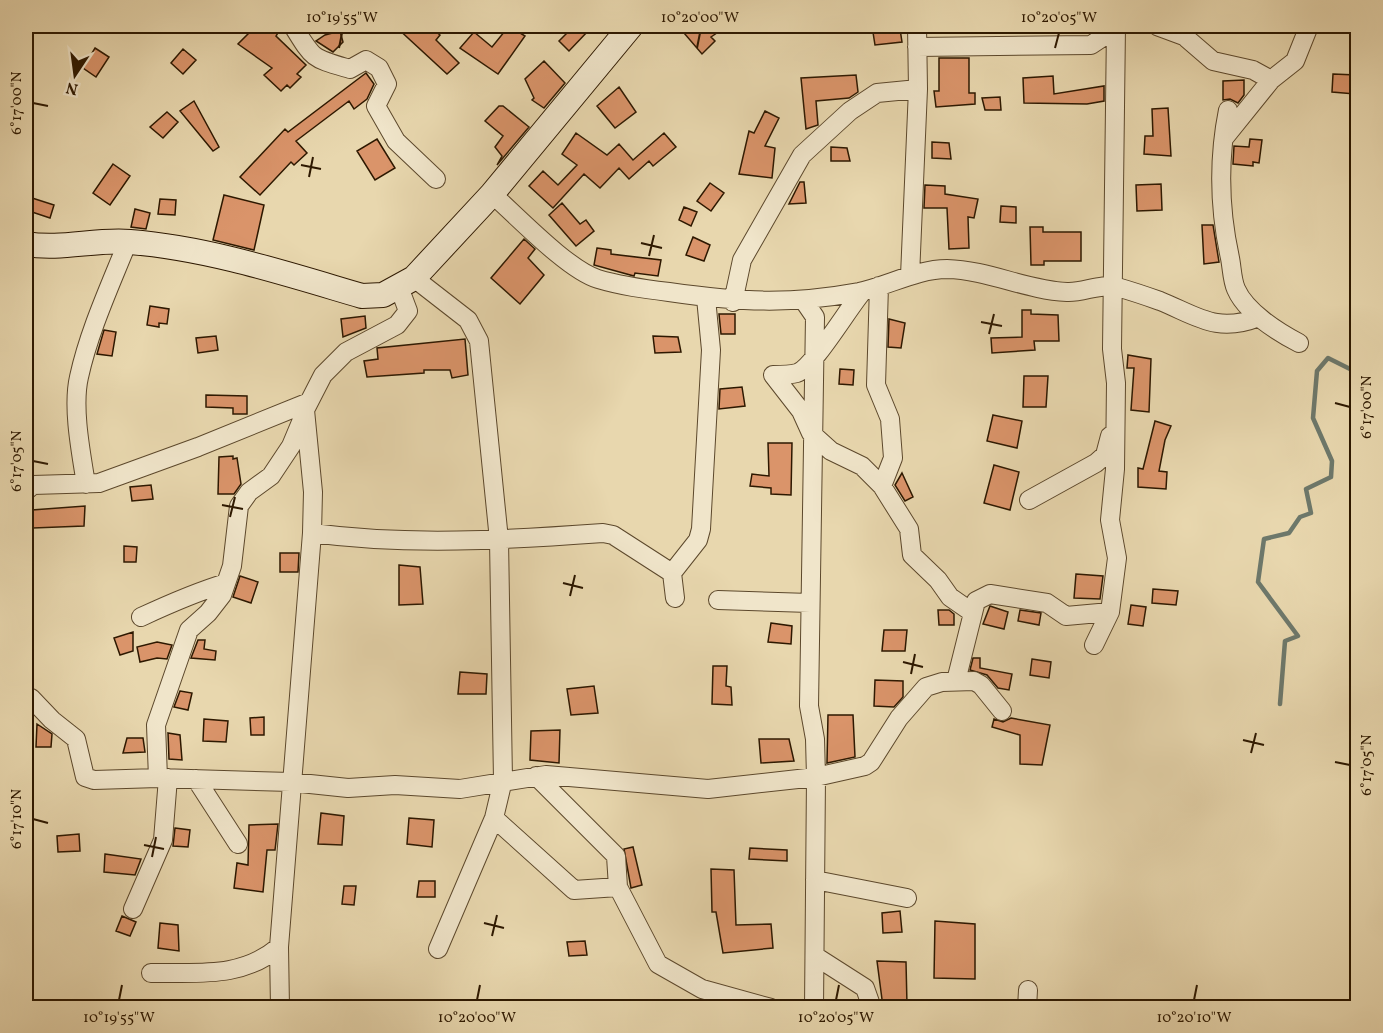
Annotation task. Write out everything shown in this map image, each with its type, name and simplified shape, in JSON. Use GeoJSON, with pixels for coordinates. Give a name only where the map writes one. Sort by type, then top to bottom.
{"type":"FeatureCollection","features":[{"type":"Feature","properties":{"kind":"street"},"geometry":{"type":"LineString","coordinates":[[293,26],[311,56],[319,61],[351,69],[366,60],[379,68],[387,84],[376,106],[396,141],[436,179]]}},
{"type":"Feature","properties":{"kind":"street"},"geometry":{"type":"LineString","coordinates":[[26,244],[64,246],[128,241],[205,255],[362,296],[383,295],[407,283],[492,194],[631,26]]}},
{"type":"Feature","properties":{"kind":"street"},"geometry":{"type":"LineString","coordinates":[[910,276],[918,89],[917,26]]}},
{"type":"Feature","properties":{"kind":"street"},"geometry":{"type":"LineString","coordinates":[[917,47],[1091,45],[1106,34],[1110,26]]}},
{"type":"Feature","properties":{"kind":"street"},"geometry":{"type":"LineString","coordinates":[[1094,645],[1110,612],[1117,558],[1110,520],[1116,408],[1112,349],[1116,26]]}},
{"type":"Feature","properties":{"kind":"street"},"geometry":{"type":"LineString","coordinates":[[1157,26],[1184,36],[1213,61],[1253,70],[1271,80]]}},
{"type":"Feature","properties":{"kind":"street"},"geometry":{"type":"LineString","coordinates":[[1222,141],[1271,80],[1295,61],[1309,26]]}},
{"type":"Feature","properties":{"kind":"street"},"geometry":{"type":"LineString","coordinates":[[733,302],[742,260],[802,155],[850,111],[877,93],[918,89]]}},
{"type":"Feature","properties":{"kind":"street"},"geometry":{"type":"LineString","coordinates":[[1228,110],[1222,141],[1220,196],[1223,229],[1237,291],[1258,316],[1299,343]]}},
{"type":"Feature","properties":{"kind":"street"},"geometry":{"type":"LineString","coordinates":[[492,194],[571,263],[595,279],[621,285],[733,302],[804,301],[871,288],[910,276],[945,269],[986,274],[1046,290],[1069,292],[1113,286],[1160,301],[1191,317],[1218,323],[1241,324],[1258,316]]}},
{"type":"Feature","properties":{"kind":"street"},"geometry":{"type":"LineString","coordinates":[[86,484],[78,440],[78,379],[94,326],[128,241]]}},
{"type":"Feature","properties":{"kind":"street"},"geometry":{"type":"LineString","coordinates":[[133,909],[163,840],[163,778],[156,725],[189,630],[208,613],[222,595],[232,566],[239,506],[249,492],[271,476],[291,446],[307,406],[323,375],[346,352],[398,325],[408,311],[407,283]]}},
{"type":"Feature","properties":{"kind":"street"},"geometry":{"type":"LineString","coordinates":[[407,283],[468,320],[478,341],[499,540],[502,780],[494,818],[438,949]]}},
{"type":"Feature","properties":{"kind":"street"},"geometry":{"type":"LineString","coordinates":[[871,288],[846,311],[812,363],[799,373],[773,375],[801,411],[811,432],[831,452],[862,466],[882,486],[909,529],[912,555],[938,580],[950,597],[973,613]]}},
{"type":"Feature","properties":{"kind":"street"},"geometry":{"type":"LineString","coordinates":[[871,288],[876,385],[890,419],[893,458],[882,486]]}},
{"type":"Feature","properties":{"kind":"street"},"geometry":{"type":"LineString","coordinates":[[675,598],[672,573],[698,540],[701,530],[711,350],[706,298]]}},
{"type":"Feature","properties":{"kind":"street"},"geometry":{"type":"LineString","coordinates":[[804,301],[815,318],[812,363],[809,706],[815,738],[816,777],[814,1008]]}},
{"type":"Feature","properties":{"kind":"street"},"geometry":{"type":"LineString","coordinates":[[28,485],[99,483],[307,406]]}},
{"type":"Feature","properties":{"kind":"street"},"geometry":{"type":"LineString","coordinates":[[280,1008],[279,947],[314,492],[307,406]]}},
{"type":"Feature","properties":{"kind":"street"},"geometry":{"type":"LineString","coordinates":[[1029,500],[1105,455],[1116,408]]}},
{"type":"Feature","properties":{"kind":"street"},"geometry":{"type":"LineString","coordinates":[[312,533],[365,540],[499,540],[603,533],[614,535],[672,573]]}},
{"type":"Feature","properties":{"kind":"street"},"geometry":{"type":"LineString","coordinates":[[141,617],[177,603],[187,594],[226,583]]}},
{"type":"Feature","properties":{"kind":"street"},"geometry":{"type":"LineString","coordinates":[[956,681],[976,601],[990,594],[1047,603],[1066,616],[1110,612]]}},
{"type":"Feature","properties":{"kind":"street"},"geometry":{"type":"LineString","coordinates":[[718,600],[810,603]]}},
{"type":"Feature","properties":{"kind":"street"},"geometry":{"type":"LineString","coordinates":[[26,698],[31,698],[52,720],[76,739],[85,777],[94,780],[196,779],[291,782],[348,788],[395,784],[460,789],[536,776],[601,779],[708,789],[816,777],[865,766],[870,762],[899,718],[926,687],[956,681],[974,681],[981,685],[1002,711]]}},
{"type":"Feature","properties":{"kind":"street"},"geometry":{"type":"LineString","coordinates":[[536,776],[616,856],[618,887],[658,964],[702,989],[771,1008]]}},
{"type":"Feature","properties":{"kind":"street"},"geometry":{"type":"LineString","coordinates":[[196,779],[238,844]]}},
{"type":"Feature","properties":{"kind":"street"},"geometry":{"type":"LineString","coordinates":[[494,818],[574,890],[618,887]]}},
{"type":"Feature","properties":{"kind":"street"},"geometry":{"type":"LineString","coordinates":[[815,880],[907,898]]}},
{"type":"Feature","properties":{"kind":"street"},"geometry":{"type":"LineString","coordinates":[[151,973],[233,971],[267,958],[279,947]]}},
{"type":"Feature","properties":{"kind":"street"},"geometry":{"type":"LineString","coordinates":[[815,956],[865,988],[872,1008]]}},
{"type":"Feature","properties":{"kind":"building"},"geometry":{"type":"Polygon","coordinates":[[[256,26],[282,26],[276,36],[306,65],[297,74],[301,77],[290,88],[287,85],[281,91],[264,75],[272,68],[238,44],[256,26]]]}},
{"type":"Feature","properties":{"kind":"building"},"geometry":{"type":"Polygon","coordinates":[[[395,26],[429,26],[440,35],[436,40],[459,63],[447,74],[395,26]]]}},
{"type":"Feature","properties":{"kind":"building"},"geometry":{"type":"Polygon","coordinates":[[[509,26],[525,36],[498,74],[460,48],[474,32],[492,47],[509,26]]]}},
{"type":"Feature","properties":{"kind":"building"},"geometry":{"type":"Polygon","coordinates":[[[574,26],[582,26],[588,31],[569,51],[559,41],[574,26]]]}},
{"type":"Feature","properties":{"kind":"building"},"geometry":{"type":"Polygon","coordinates":[[[678,26],[727,26],[711,37],[715,41],[702,54],[678,26]]]}},
{"type":"Feature","properties":{"kind":"building"},"geometry":{"type":"Polygon","coordinates":[[[872,26],[888,26],[889,31],[900,29],[902,42],[875,45],[872,26]]]}},
{"type":"Feature","properties":{"kind":"building"},"geometry":{"type":"Polygon","coordinates":[[[340,31],[343,42],[333,52],[316,41],[325,35],[340,31]]]}},
{"type":"Feature","properties":{"kind":"building"},"geometry":{"type":"Polygon","coordinates":[[[95,48],[109,57],[96,77],[83,68],[95,48]]]}},
{"type":"Feature","properties":{"kind":"building"},"geometry":{"type":"Polygon","coordinates":[[[183,49],[196,60],[183,74],[171,63],[183,49]]]}},
{"type":"Feature","properties":{"kind":"building"},"geometry":{"type":"Polygon","coordinates":[[[939,58],[969,58],[969,93],[975,93],[975,104],[936,107],[934,91],[939,91],[939,58]]]}},
{"type":"Feature","properties":{"kind":"building"},"geometry":{"type":"Polygon","coordinates":[[[544,61],[565,83],[544,108],[532,100],[534,98],[525,79],[544,61]]]}},
{"type":"Feature","properties":{"kind":"building"},"geometry":{"type":"Polygon","coordinates":[[[366,73],[374,84],[367,99],[354,109],[349,101],[296,141],[307,153],[294,165],[291,162],[260,195],[240,177],[285,129],[288,132],[366,73]]]}},
{"type":"Feature","properties":{"kind":"building"},"geometry":{"type":"Polygon","coordinates":[[[1333,74],[1356,75],[1355,94],[1332,92],[1333,74]]]}},
{"type":"Feature","properties":{"kind":"building"},"geometry":{"type":"Polygon","coordinates":[[[856,75],[858,92],[849,98],[816,101],[818,125],[806,129],[801,78],[856,75]]]}},
{"type":"Feature","properties":{"kind":"building"},"geometry":{"type":"Polygon","coordinates":[[[1053,76],[1054,94],[1104,86],[1104,101],[1087,104],[1024,103],[1023,78],[1053,76]]]}},
{"type":"Feature","properties":{"kind":"building"},"geometry":{"type":"Polygon","coordinates":[[[1244,80],[1244,95],[1238,103],[1230,99],[1223,100],[1223,81],[1244,80]]]}},
{"type":"Feature","properties":{"kind":"building"},"geometry":{"type":"Polygon","coordinates":[[[619,87],[636,112],[615,128],[597,106],[619,87]]]}},
{"type":"Feature","properties":{"kind":"building"},"geometry":{"type":"Polygon","coordinates":[[[1000,97],[1001,110],[985,110],[982,98],[1000,97]]]}},
{"type":"Feature","properties":{"kind":"building"},"geometry":{"type":"Polygon","coordinates":[[[194,101],[219,147],[213,151],[180,111],[194,101]]]}},
{"type":"Feature","properties":{"kind":"building"},"geometry":{"type":"Polygon","coordinates":[[[499,106],[503,106],[529,127],[497,165],[502,156],[495,147],[503,136],[485,121],[499,106]]]}},
{"type":"Feature","properties":{"kind":"building"},"geometry":{"type":"Polygon","coordinates":[[[1168,108],[1171,156],[1144,154],[1145,136],[1153,136],[1152,109],[1168,108]]]}},
{"type":"Feature","properties":{"kind":"building"},"geometry":{"type":"Polygon","coordinates":[[[765,111],[779,118],[765,146],[775,148],[772,178],[739,174],[749,131],[754,133],[765,111]]]}},
{"type":"Feature","properties":{"kind":"building"},"geometry":{"type":"Polygon","coordinates":[[[167,112],[178,122],[163,138],[150,127],[167,112]]]}},
{"type":"Feature","properties":{"kind":"building"},"geometry":{"type":"Polygon","coordinates":[[[576,133],[607,155],[619,144],[633,160],[664,133],[676,147],[653,166],[649,161],[629,179],[619,168],[600,188],[584,174],[553,208],[529,186],[543,171],[558,185],[577,165],[562,154],[576,133]]]}},
{"type":"Feature","properties":{"kind":"building"},"geometry":{"type":"Polygon","coordinates":[[[377,139],[395,168],[375,180],[357,151],[377,139]]]}},
{"type":"Feature","properties":{"kind":"building"},"geometry":{"type":"Polygon","coordinates":[[[1250,139],[1262,140],[1259,163],[1253,162],[1253,166],[1233,164],[1234,146],[1249,147],[1250,139]]]}},
{"type":"Feature","properties":{"kind":"building"},"geometry":{"type":"Polygon","coordinates":[[[932,142],[949,143],[951,159],[932,158],[932,142]]]}},
{"type":"Feature","properties":{"kind":"building"},"geometry":{"type":"Polygon","coordinates":[[[831,147],[847,148],[850,161],[831,161],[831,147]]]}},
{"type":"Feature","properties":{"kind":"building"},"geometry":{"type":"Polygon","coordinates":[[[113,164],[130,176],[110,205],[93,193],[113,164]]]}},
{"type":"Feature","properties":{"kind":"building"},"geometry":{"type":"Polygon","coordinates":[[[800,182],[804,182],[806,203],[789,204],[800,182]]]}},
{"type":"Feature","properties":{"kind":"building"},"geometry":{"type":"Polygon","coordinates":[[[710,183],[724,193],[711,211],[697,201],[710,183]]]}},
{"type":"Feature","properties":{"kind":"building"},"geometry":{"type":"Polygon","coordinates":[[[1161,184],[1162,210],[1137,211],[1136,185],[1161,184]]]}},
{"type":"Feature","properties":{"kind":"building"},"geometry":{"type":"Polygon","coordinates":[[[925,185],[945,186],[945,194],[978,199],[974,218],[968,217],[969,248],[949,249],[947,208],[924,208],[925,185]]]}},
{"type":"Feature","properties":{"kind":"building"},"geometry":{"type":"Polygon","coordinates":[[[224,195],[264,205],[254,250],[213,240],[224,195]]]}},
{"type":"Feature","properties":{"kind":"building"},"geometry":{"type":"Polygon","coordinates":[[[29,197],[54,205],[50,218],[26,210],[29,197]]]}},
{"type":"Feature","properties":{"kind":"building"},"geometry":{"type":"Polygon","coordinates":[[[160,199],[176,200],[175,215],[158,214],[160,199]]]}},
{"type":"Feature","properties":{"kind":"building"},"geometry":{"type":"Polygon","coordinates":[[[562,203],[580,224],[586,220],[594,231],[576,246],[549,215],[562,203]]]}},
{"type":"Feature","properties":{"kind":"building"},"geometry":{"type":"Polygon","coordinates":[[[1001,206],[1016,207],[1016,223],[1000,222],[1001,206]]]}},
{"type":"Feature","properties":{"kind":"building"},"geometry":{"type":"Polygon","coordinates":[[[684,207],[697,212],[691,226],[679,220],[684,207]]]}},
{"type":"Feature","properties":{"kind":"building"},"geometry":{"type":"Polygon","coordinates":[[[135,209],[150,213],[146,229],[131,227],[135,209]]]}},
{"type":"Feature","properties":{"kind":"building"},"geometry":{"type":"Polygon","coordinates":[[[1202,225],[1213,225],[1219,262],[1204,264],[1202,225]]]}},
{"type":"Feature","properties":{"kind":"building"},"geometry":{"type":"Polygon","coordinates":[[[1030,227],[1043,227],[1043,232],[1081,232],[1081,261],[1044,261],[1044,265],[1031,265],[1030,227]]]}},
{"type":"Feature","properties":{"kind":"building"},"geometry":{"type":"Polygon","coordinates":[[[693,237],[710,245],[704,261],[686,255],[693,237]]]}},
{"type":"Feature","properties":{"kind":"building"},"geometry":{"type":"Polygon","coordinates":[[[524,239],[535,249],[528,258],[544,275],[520,304],[491,278],[524,239]]]}},
{"type":"Feature","properties":{"kind":"building"},"geometry":{"type":"Polygon","coordinates":[[[597,248],[611,250],[611,254],[661,260],[658,276],[635,273],[634,276],[594,265],[597,248]]]}},
{"type":"Feature","properties":{"kind":"building"},"geometry":{"type":"Polygon","coordinates":[[[150,306],[169,309],[167,324],[159,323],[159,327],[147,325],[150,306]]]}},
{"type":"Feature","properties":{"kind":"building"},"geometry":{"type":"Polygon","coordinates":[[[1022,310],[1031,310],[1031,314],[1058,315],[1059,341],[1034,341],[1035,350],[992,353],[991,338],[1022,337],[1022,310]]]}},
{"type":"Feature","properties":{"kind":"building"},"geometry":{"type":"Polygon","coordinates":[[[719,314],[735,314],[735,334],[721,334],[719,314]]]}},
{"type":"Feature","properties":{"kind":"building"},"geometry":{"type":"Polygon","coordinates":[[[365,316],[366,328],[343,337],[341,319],[365,316]]]}},
{"type":"Feature","properties":{"kind":"building"},"geometry":{"type":"Polygon","coordinates":[[[889,319],[905,323],[901,348],[888,347],[889,319]]]}},
{"type":"Feature","properties":{"kind":"building"},"geometry":{"type":"Polygon","coordinates":[[[104,330],[116,332],[112,356],[97,354],[104,330]]]}},
{"type":"Feature","properties":{"kind":"building"},"geometry":{"type":"Polygon","coordinates":[[[216,336],[218,350],[198,353],[196,338],[216,336]]]}},
{"type":"Feature","properties":{"kind":"building"},"geometry":{"type":"Polygon","coordinates":[[[653,336],[678,337],[681,352],[655,353],[653,336]]]}},
{"type":"Feature","properties":{"kind":"building"},"geometry":{"type":"Polygon","coordinates":[[[465,339],[468,375],[452,378],[450,370],[424,370],[424,373],[367,377],[364,361],[378,359],[377,348],[465,339]]]}},
{"type":"Feature","properties":{"kind":"building"},"geometry":{"type":"Polygon","coordinates":[[[1128,355],[1151,359],[1149,412],[1131,410],[1134,368],[1127,368],[1128,355]]]}},
{"type":"Feature","properties":{"kind":"building"},"geometry":{"type":"Polygon","coordinates":[[[840,369],[854,370],[853,385],[839,384],[840,369]]]}},
{"type":"Feature","properties":{"kind":"building"},"geometry":{"type":"Polygon","coordinates":[[[1024,376],[1048,376],[1046,407],[1023,407],[1024,376]]]}},
{"type":"Feature","properties":{"kind":"building"},"geometry":{"type":"Polygon","coordinates":[[[742,387],[745,406],[719,409],[720,389],[742,387]]]}},
{"type":"Feature","properties":{"kind":"building"},"geometry":{"type":"Polygon","coordinates":[[[206,395],[247,396],[247,414],[233,414],[233,408],[206,407],[206,395]]]}},
{"type":"Feature","properties":{"kind":"building"},"geometry":{"type":"Polygon","coordinates":[[[993,415],[1022,421],[1017,448],[987,441],[993,415]]]}},
{"type":"Feature","properties":{"kind":"building"},"geometry":{"type":"Polygon","coordinates":[[[1155,421],[1171,426],[1165,440],[1159,471],[1167,472],[1166,489],[1138,487],[1138,468],[1143,469],[1155,421]]]}},
{"type":"Feature","properties":{"kind":"building"},"geometry":{"type":"Polygon","coordinates":[[[768,443],[792,443],[791,495],[771,494],[771,488],[750,486],[752,474],[769,476],[768,443]]]}},
{"type":"Feature","properties":{"kind":"building"},"geometry":{"type":"Polygon","coordinates":[[[233,456],[233,459],[237,458],[241,484],[234,494],[218,494],[219,457],[233,456]]]}},
{"type":"Feature","properties":{"kind":"building"},"geometry":{"type":"Polygon","coordinates":[[[994,465],[1019,472],[1010,510],[984,503],[994,465]]]}},
{"type":"Feature","properties":{"kind":"building"},"geometry":{"type":"Polygon","coordinates":[[[902,473],[913,497],[905,501],[895,485],[902,473]]]}},
{"type":"Feature","properties":{"kind":"building"},"geometry":{"type":"Polygon","coordinates":[[[151,485],[153,499],[132,501],[130,487],[151,485]]]}},
{"type":"Feature","properties":{"kind":"building"},"geometry":{"type":"Polygon","coordinates":[[[85,506],[84,526],[33,528],[32,510],[85,506]]]}},
{"type":"Feature","properties":{"kind":"building"},"geometry":{"type":"Polygon","coordinates":[[[124,546],[137,547],[136,562],[124,562],[124,546]]]}},
{"type":"Feature","properties":{"kind":"building"},"geometry":{"type":"Polygon","coordinates":[[[280,553],[299,553],[298,572],[280,572],[280,553]]]}},
{"type":"Feature","properties":{"kind":"building"},"geometry":{"type":"Polygon","coordinates":[[[399,565],[420,567],[423,604],[399,605],[399,565]]]}},
{"type":"Feature","properties":{"kind":"building"},"geometry":{"type":"Polygon","coordinates":[[[1076,574],[1103,576],[1100,599],[1074,598],[1076,574]]]}},
{"type":"Feature","properties":{"kind":"building"},"geometry":{"type":"Polygon","coordinates":[[[240,576],[258,582],[251,603],[233,597],[240,576]]]}},
{"type":"Feature","properties":{"kind":"building"},"geometry":{"type":"Polygon","coordinates":[[[1153,589],[1178,591],[1176,605],[1152,603],[1153,589]]]}},
{"type":"Feature","properties":{"kind":"building"},"geometry":{"type":"Polygon","coordinates":[[[1131,605],[1146,607],[1143,626],[1128,624],[1131,605]]]}},
{"type":"Feature","properties":{"kind":"building"},"geometry":{"type":"Polygon","coordinates":[[[990,606],[1008,612],[1004,629],[983,624],[990,606]]]}},
{"type":"Feature","properties":{"kind":"building"},"geometry":{"type":"Polygon","coordinates":[[[938,610],[949,610],[954,614],[954,625],[939,625],[938,610]]]}},
{"type":"Feature","properties":{"kind":"building"},"geometry":{"type":"Polygon","coordinates":[[[1020,610],[1041,613],[1039,625],[1018,621],[1020,610]]]}},
{"type":"Feature","properties":{"kind":"building"},"geometry":{"type":"Polygon","coordinates":[[[771,623],[792,626],[791,644],[768,642],[771,623]]]}},
{"type":"Feature","properties":{"kind":"building"},"geometry":{"type":"Polygon","coordinates":[[[884,630],[907,630],[905,651],[882,651],[884,630]]]}},
{"type":"Feature","properties":{"kind":"building"},"geometry":{"type":"Polygon","coordinates":[[[133,632],[133,651],[120,655],[114,638],[133,632]]]}},
{"type":"Feature","properties":{"kind":"building"},"geometry":{"type":"Polygon","coordinates":[[[198,640],[205,640],[204,649],[216,651],[215,660],[191,658],[198,640]]]}},
{"type":"Feature","properties":{"kind":"building"},"geometry":{"type":"Polygon","coordinates":[[[157,642],[172,645],[167,659],[157,658],[140,662],[137,647],[157,642]]]}},
{"type":"Feature","properties":{"kind":"building"},"geometry":{"type":"Polygon","coordinates":[[[973,658],[980,658],[980,668],[1012,674],[1009,690],[998,688],[987,675],[970,670],[973,658]]]}},
{"type":"Feature","properties":{"kind":"building"},"geometry":{"type":"Polygon","coordinates":[[[1032,659],[1051,662],[1049,678],[1030,675],[1032,659]]]}},
{"type":"Feature","properties":{"kind":"building"},"geometry":{"type":"Polygon","coordinates":[[[713,666],[727,666],[726,686],[731,687],[732,705],[712,704],[713,666]]]}},
{"type":"Feature","properties":{"kind":"building"},"geometry":{"type":"Polygon","coordinates":[[[460,672],[487,674],[486,694],[458,694],[460,672]]]}},
{"type":"Feature","properties":{"kind":"building"},"geometry":{"type":"Polygon","coordinates":[[[875,680],[903,681],[903,697],[894,707],[874,706],[875,680]]]}},
{"type":"Feature","properties":{"kind":"building"},"geometry":{"type":"Polygon","coordinates":[[[594,686],[598,713],[571,715],[567,689],[594,686]]]}},
{"type":"Feature","properties":{"kind":"building"},"geometry":{"type":"Polygon","coordinates":[[[180,691],[192,693],[188,710],[174,707],[180,691]]]}},
{"type":"Feature","properties":{"kind":"building"},"geometry":{"type":"Polygon","coordinates":[[[828,715],[853,715],[855,757],[827,763],[828,715]]]}},
{"type":"Feature","properties":{"kind":"building"},"geometry":{"type":"Polygon","coordinates":[[[264,717],[264,735],[251,735],[250,718],[264,717]]]}},
{"type":"Feature","properties":{"kind":"building"},"geometry":{"type":"Polygon","coordinates":[[[1011,718],[1050,725],[1042,765],[1020,764],[1020,735],[992,727],[994,719],[1003,722],[1011,718]]]}},
{"type":"Feature","properties":{"kind":"building"},"geometry":{"type":"Polygon","coordinates":[[[204,719],[228,721],[226,742],[203,741],[204,719]]]}},
{"type":"Feature","properties":{"kind":"building"},"geometry":{"type":"Polygon","coordinates":[[[37,724],[52,734],[51,747],[36,747],[37,724]]]}},
{"type":"Feature","properties":{"kind":"building"},"geometry":{"type":"Polygon","coordinates":[[[560,730],[559,763],[530,760],[531,731],[560,730]]]}},
{"type":"Feature","properties":{"kind":"building"},"geometry":{"type":"Polygon","coordinates":[[[168,733],[180,735],[182,760],[169,759],[168,733]]]}},
{"type":"Feature","properties":{"kind":"building"},"geometry":{"type":"Polygon","coordinates":[[[127,738],[143,738],[145,752],[123,753],[127,738]]]}},
{"type":"Feature","properties":{"kind":"building"},"geometry":{"type":"Polygon","coordinates":[[[759,739],[789,739],[794,761],[761,763],[759,739]]]}},
{"type":"Feature","properties":{"kind":"building"},"geometry":{"type":"Polygon","coordinates":[[[321,813],[344,816],[342,845],[318,844],[321,813]]]}},
{"type":"Feature","properties":{"kind":"building"},"geometry":{"type":"Polygon","coordinates":[[[409,818],[434,820],[432,847],[407,844],[409,818]]]}},
{"type":"Feature","properties":{"kind":"building"},"geometry":{"type":"Polygon","coordinates":[[[278,824],[275,850],[267,850],[263,892],[234,888],[237,863],[248,865],[249,825],[278,824]]]}},
{"type":"Feature","properties":{"kind":"building"},"geometry":{"type":"Polygon","coordinates":[[[175,828],[190,830],[188,847],[173,846],[175,828]]]}},
{"type":"Feature","properties":{"kind":"building"},"geometry":{"type":"Polygon","coordinates":[[[79,834],[80,851],[58,852],[57,836],[79,834]]]}},
{"type":"Feature","properties":{"kind":"building"},"geometry":{"type":"Polygon","coordinates":[[[633,847],[642,885],[631,888],[624,849],[633,847]]]}},
{"type":"Feature","properties":{"kind":"building"},"geometry":{"type":"Polygon","coordinates":[[[750,848],[787,850],[787,861],[749,859],[750,848]]]}},
{"type":"Feature","properties":{"kind":"building"},"geometry":{"type":"Polygon","coordinates":[[[105,854],[141,859],[135,875],[104,872],[105,854]]]}},
{"type":"Feature","properties":{"kind":"building"},"geometry":{"type":"Polygon","coordinates":[[[711,869],[734,870],[736,925],[771,924],[773,948],[723,953],[716,912],[712,912],[711,869]]]}},
{"type":"Feature","properties":{"kind":"building"},"geometry":{"type":"Polygon","coordinates":[[[419,881],[435,881],[435,897],[417,897],[419,881]]]}},
{"type":"Feature","properties":{"kind":"building"},"geometry":{"type":"Polygon","coordinates":[[[344,886],[356,886],[354,905],[342,904],[344,886]]]}},
{"type":"Feature","properties":{"kind":"building"},"geometry":{"type":"Polygon","coordinates":[[[900,911],[902,932],[883,933],[882,913],[900,911]]]}},
{"type":"Feature","properties":{"kind":"building"},"geometry":{"type":"Polygon","coordinates":[[[122,916],[136,922],[130,936],[116,931],[122,916]]]}},
{"type":"Feature","properties":{"kind":"building"},"geometry":{"type":"Polygon","coordinates":[[[935,921],[975,924],[975,979],[934,978],[935,921]]]}},
{"type":"Feature","properties":{"kind":"building"},"geometry":{"type":"Polygon","coordinates":[[[160,923],[178,925],[179,951],[158,948],[160,923]]]}},
{"type":"Feature","properties":{"kind":"building"},"geometry":{"type":"Polygon","coordinates":[[[585,941],[587,955],[569,956],[567,942],[585,941]]]}},
{"type":"Feature","properties":{"kind":"building"},"geometry":{"type":"Polygon","coordinates":[[[877,961],[906,962],[907,1005],[883,1007],[877,961]]]}},
{"type":"Feature","properties":{"kind":"waterway"},"geometry":{"type":"LineString","coordinates":[[1280,704],[1285,641],[1298,636],[1258,582],[1264,539],[1289,533],[1300,517],[1311,513],[1306,489],[1331,477],[1332,461],[1313,418],[1317,371],[1328,358],[1358,373]]}}]}
